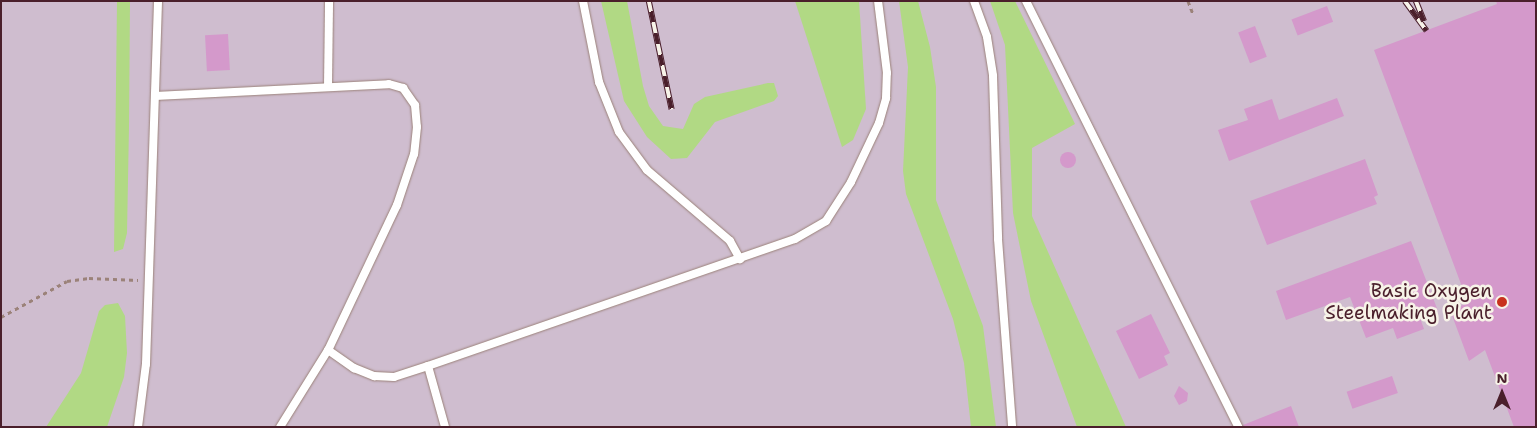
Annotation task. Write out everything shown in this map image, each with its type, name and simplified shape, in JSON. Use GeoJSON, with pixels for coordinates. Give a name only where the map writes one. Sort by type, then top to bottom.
{"type":"FeatureCollection","features":[{"type":"Feature","properties":{"kind":"lane"},"geometry":{"type":"LineString","coordinates":[[138,427],[144,385],[158,1]]}},
{"type":"Feature","properties":{"kind":"lane"},"geometry":{"type":"LineString","coordinates":[[328,87],[329,1]]}},
{"type":"Feature","properties":{"kind":"lane"},"geometry":{"type":"LineString","coordinates":[[583,1],[599,82],[619,132],[647,170],[730,241],[740,259]]}},
{"type":"Feature","properties":{"kind":"lane"},"geometry":{"type":"LineString","coordinates":[[328,350],[354,368],[374,376],[394,377],[795,240],[816,228],[833,214],[851,182],[879,123],[886,98],[887,73],[878,1]]}},
{"type":"Feature","properties":{"kind":"lane"},"geometry":{"type":"LineString","coordinates":[[974,1],[987,37],[993,76],[997,229],[1012,427]]}},
{"type":"Feature","properties":{"kind":"lane"},"geometry":{"type":"LineString","coordinates":[[1026,1],[1238,427]]}},
{"type":"Feature","properties":{"kind":"lane"},"geometry":{"type":"LineString","coordinates":[[155,96],[389,84],[403,88],[415,105],[417,127],[414,154],[397,205],[328,350],[280,427]]}},
{"type":"Feature","properties":{"kind":"lane"},"geometry":{"type":"LineString","coordinates":[[428,366],[446,427]]}},
{"type":"Feature","properties":{"kind":"path"},"geometry":{"type":"LineString","coordinates":[[1188,1],[1193,14]]}},
{"type":"Feature","properties":{"kind":"path"},"geometry":{"type":"LineString","coordinates":[[1,317],[67,280],[89,278],[148,280]]}},
{"type":"Feature","properties":{"kind":"shaded area"},"geometry":{"type":"Polygon","coordinates":[[[1,1],[1536,1],[1536,427],[1,427],[1,1]]]}},
{"type":"Feature","properties":{"kind":"green space"},"geometry":{"type":"Polygon","coordinates":[[[117,1],[130,1],[129,126],[127,233],[123,249],[114,252],[117,1]]]}},
{"type":"Feature","properties":{"kind":"green space"},"geometry":{"type":"Polygon","coordinates":[[[601,1],[627,1],[643,86],[649,106],[663,126],[683,129],[694,104],[705,97],[768,83],[774,83],[778,96],[774,101],[715,122],[687,158],[671,159],[647,137],[624,101],[601,1]]]}},
{"type":"Feature","properties":{"kind":"green space"},"geometry":{"type":"Polygon","coordinates":[[[795,1],[859,1],[866,109],[853,140],[842,147],[795,1]]]}},
{"type":"Feature","properties":{"kind":"green space"},"geometry":{"type":"Polygon","coordinates":[[[899,1],[918,1],[930,47],[936,87],[936,200],[983,326],[996,427],[971,427],[964,363],[953,319],[906,194],[903,171],[908,67],[899,1]]]}},
{"type":"Feature","properties":{"kind":"green space"},"geometry":{"type":"Polygon","coordinates":[[[990,1],[1015,1],[1075,124],[1032,148],[1032,216],[1126,427],[1077,427],[1031,301],[1013,213],[1005,45],[990,1]]]}},
{"type":"Feature","properties":{"kind":"green space"},"geometry":{"type":"Polygon","coordinates":[[[118,303],[125,316],[127,353],[124,377],[107,427],[46,427],[81,373],[99,311],[105,305],[118,303]]]}},
{"type":"Feature","properties":{"kind":"building","name":"Basic Oxygen Steelmaking Plant"},"geometry":{"type":"Polygon","coordinates":[[[1496,1],[1536,1],[1536,427],[1514,427],[1485,350],[1469,361],[1450,310],[1468,303],[1374,50],[1497,4],[1496,1]]]}},
{"type":"Feature","properties":{"kind":"building"},"geometry":{"type":"Polygon","coordinates":[[[1327,6],[1333,22],[1298,35],[1292,20],[1327,6]]]}},
{"type":"Feature","properties":{"kind":"building"},"geometry":{"type":"Polygon","coordinates":[[[1255,26],[1267,57],[1250,63],[1238,32],[1255,26]]]}},
{"type":"Feature","properties":{"kind":"building"},"geometry":{"type":"Polygon","coordinates":[[[228,34],[230,70],[207,71],[205,35],[228,34]]]}},
{"type":"Feature","properties":{"kind":"building"},"geometry":{"type":"Polygon","coordinates":[[[1337,98],[1344,116],[1229,161],[1218,130],[1248,120],[1244,109],[1272,99],[1279,120],[1337,98]]]}},
{"type":"Feature","properties":{"kind":"building"},"geometry":{"type":"Polygon","coordinates":[[[1068,152],[1076,160],[1068,168],[1060,160],[1068,152]]]}},
{"type":"Feature","properties":{"kind":"building"},"geometry":{"type":"Polygon","coordinates":[[[1365,159],[1378,195],[1374,197],[1377,204],[1267,245],[1250,201],[1365,159]]]}},
{"type":"Feature","properties":{"kind":"building"},"geometry":{"type":"Polygon","coordinates":[[[1411,241],[1438,311],[1420,318],[1424,329],[1397,339],[1393,328],[1366,338],[1350,297],[1286,320],[1276,291],[1411,241]]]}},
{"type":"Feature","properties":{"kind":"building"},"geometry":{"type":"Polygon","coordinates":[[[1151,314],[1170,353],[1164,356],[1168,365],[1139,379],[1116,331],[1151,314]]]}},
{"type":"Feature","properties":{"kind":"building"},"geometry":{"type":"Polygon","coordinates":[[[1392,376],[1398,393],[1352,409],[1347,392],[1392,376]]]}},
{"type":"Feature","properties":{"kind":"building"},"geometry":{"type":"Polygon","coordinates":[[[1179,386],[1188,393],[1187,401],[1179,405],[1174,396],[1179,386]]]}},
{"type":"Feature","properties":{"kind":"building"},"geometry":{"type":"Polygon","coordinates":[[[1291,406],[1299,427],[1244,427],[1243,425],[1291,406]]]}},
{"type":"Feature","properties":{"kind":"railway"},"geometry":{"type":"LineString","coordinates":[[649,1],[672,110]]}},
{"type":"Feature","properties":{"kind":"railway"},"geometry":{"type":"LineString","coordinates":[[1405,1],[1427,31]]}},
{"type":"Feature","properties":{"kind":"railway"},"geometry":{"type":"LineString","coordinates":[[1416,1],[1424,21]]}},
{"type":"Feature","properties":{"kind":"place","name":"Basic Oxygen Steelmaking Plant"},"geometry":{"type":"Point","coordinates":[1502,302]}}]}
